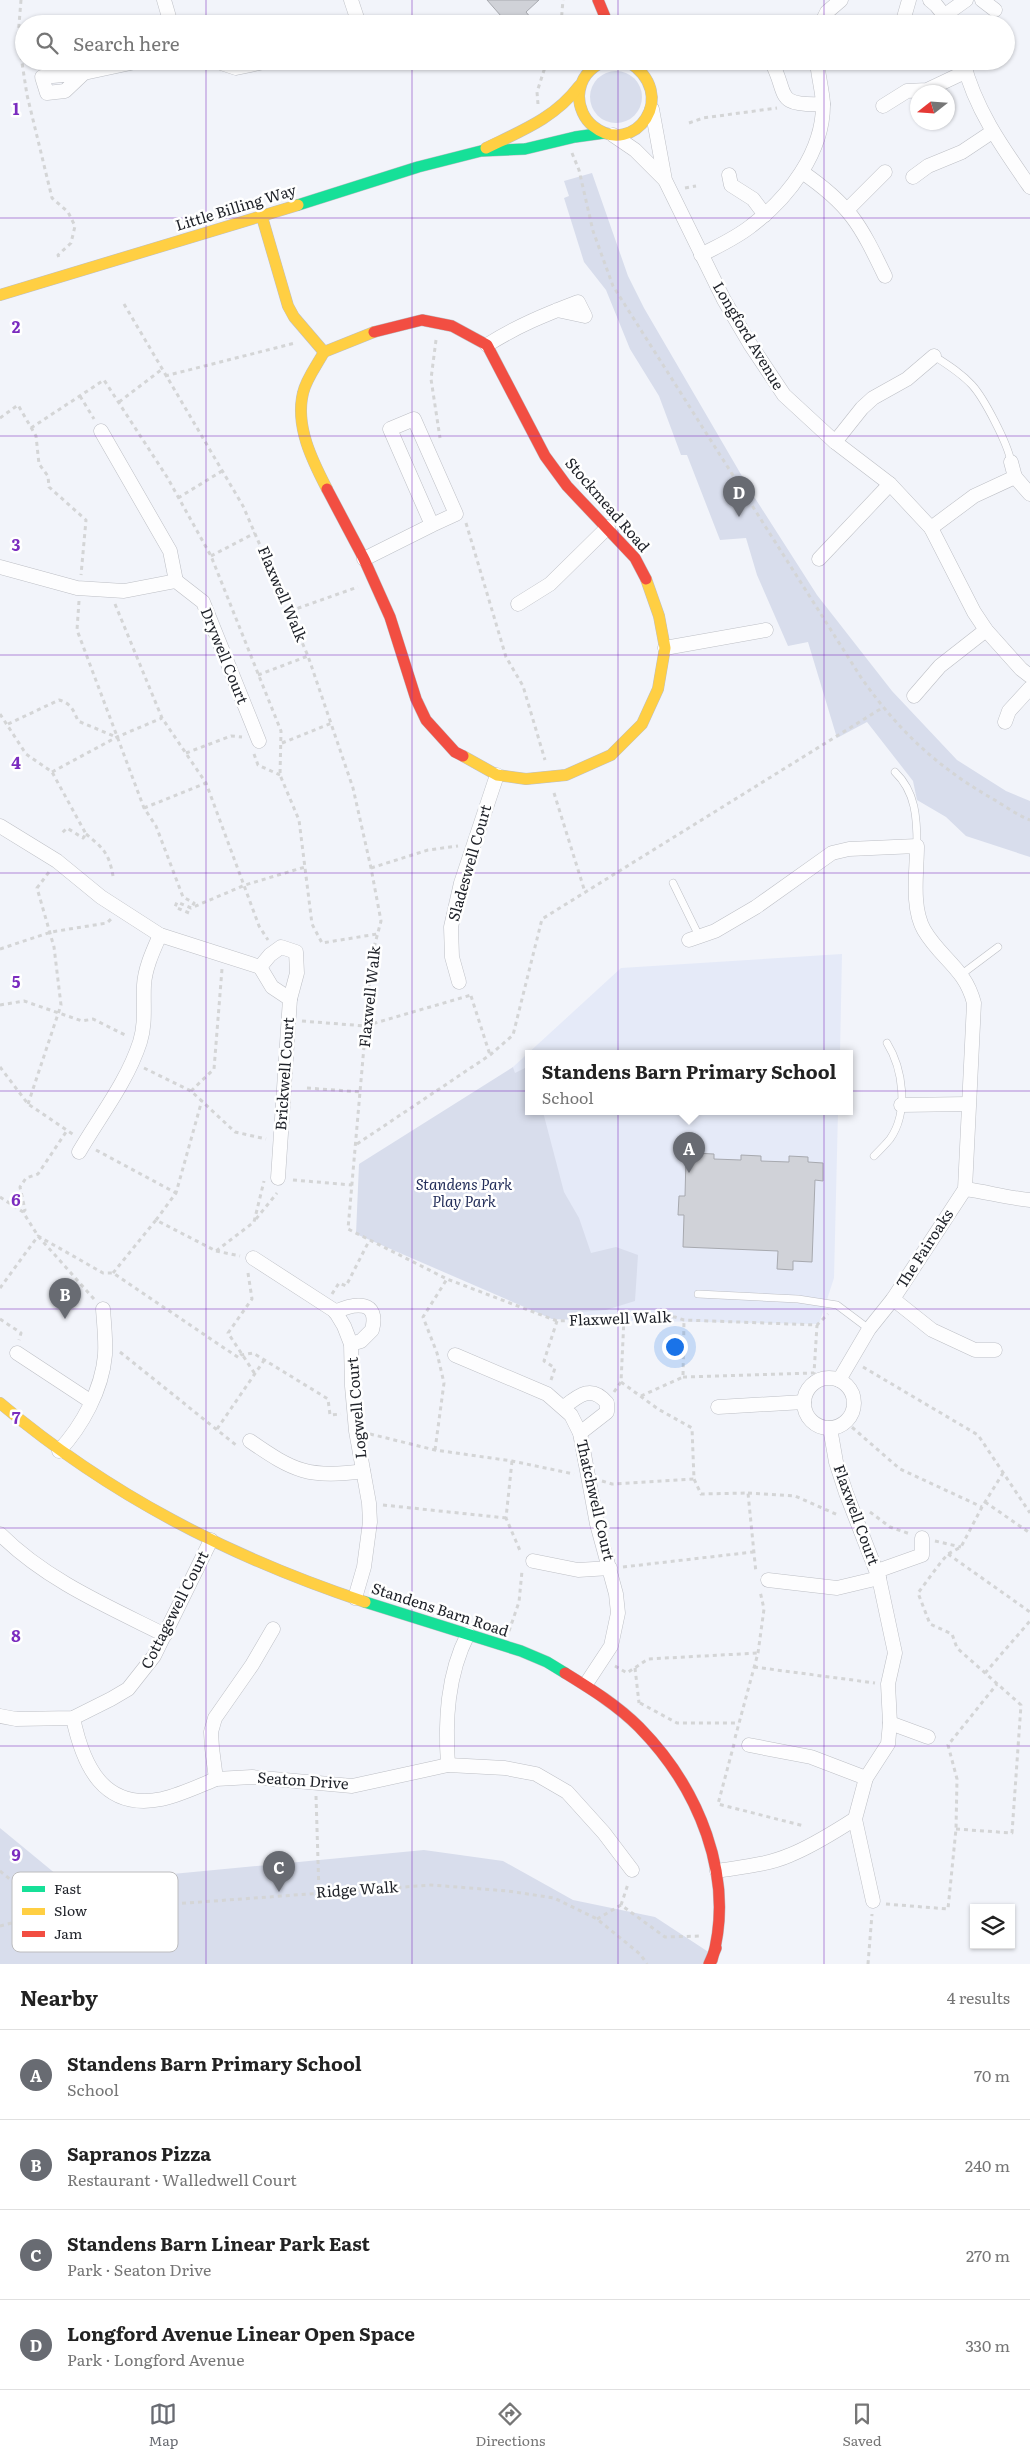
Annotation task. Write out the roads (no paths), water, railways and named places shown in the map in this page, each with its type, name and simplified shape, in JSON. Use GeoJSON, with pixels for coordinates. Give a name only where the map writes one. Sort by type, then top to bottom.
{"type":"FeatureCollection","features":[{"type":"Feature","properties":{"kind":"main road"},"geometry":{"type":"LineString","coordinates":[[596,15],[598,1]]}},
{"type":"Feature","properties":{"kind":"main road"},"geometry":{"type":"LineString","coordinates":[[598,1],[604,15]]}},
{"type":"Feature","properties":{"kind":"main road"},"geometry":{"type":"LineString","coordinates":[[584,70],[578,98],[583,114],[594,128],[608,134]]}},
{"type":"Feature","properties":{"kind":"main road","name":"Little Billing Way"},"geometry":{"type":"LineString","coordinates":[[481,151],[518,131],[549,118],[571,99],[589,70]]}},
{"type":"Feature","properties":{"kind":"main road"},"geometry":{"type":"LineString","coordinates":[[643,70],[653,88],[652,109]]}},
{"type":"Feature","properties":{"kind":"main road","name":"Little Billing Way"},"geometry":{"type":"LineString","coordinates":[[0,295],[262,217],[418,167],[481,151],[525,149],[575,137],[625,134],[636,129],[646,120],[652,109]]}},
{"type":"Feature","properties":{"kind":"main road"},"geometry":{"type":"LineString","coordinates":[[262,217],[288,306],[294,317],[324,352],[365,335],[404,323],[422,320],[438,322],[465,332],[487,345]]}},
{"type":"Feature","properties":{"kind":"main road","name":"Stockmead Road"},"geometry":{"type":"LineString","coordinates":[[324,352],[303,392],[300,414],[304,436],[327,490],[375,581],[390,617],[416,700],[426,720],[455,752],[497,775],[526,779],[550,778],[581,770],[611,755],[642,724],[652,706],[658,689],[665,648],[659,616],[649,586],[635,558],[608,527],[567,486],[545,456],[487,345]]}},
{"type":"Feature","properties":{"kind":"main road","name":"Standens Barn Road"},"geometry":{"type":"LineString","coordinates":[[0,1403],[59,1451],[129,1495],[211,1540],[277,1570],[355,1598],[541,1658],[586,1684],[622,1711],[655,1742],[685,1782],[704,1822],[717,1871],[720,1912],[716,1948]]}},
{"type":"Feature","properties":{"kind":"main road"},"geometry":{"type":"LineString","coordinates":[[710,1964],[716,1948]]}},
{"type":"Feature","properties":{"kind":"main road"},"geometry":{"type":"LineString","coordinates":[[716,1948],[717,1964]]}},
{"type":"Feature","properties":{"kind":"street"},"geometry":{"type":"LineString","coordinates":[[164,0],[168,15]]}},
{"type":"Feature","properties":{"kind":"street"},"geometry":{"type":"LineString","coordinates":[[351,0],[357,15]]}},
{"type":"Feature","properties":{"kind":"street"},"geometry":{"type":"LineString","coordinates":[[826,15],[841,0]]}},
{"type":"Feature","properties":{"kind":"street"},"geometry":{"type":"LineString","coordinates":[[905,15],[909,0]]}},
{"type":"Feature","properties":{"kind":"street"},"geometry":{"type":"LineString","coordinates":[[930,0],[944,15]]}},
{"type":"Feature","properties":{"kind":"street"},"geometry":{"type":"LineString","coordinates":[[952,15],[966,0]]}},
{"type":"Feature","properties":{"kind":"street"},"geometry":{"type":"LineString","coordinates":[[982,0],[996,10]]}},
{"type":"Feature","properties":{"kind":"street"},"geometry":{"type":"LineString","coordinates":[[84,73],[98,70]]}},
{"type":"Feature","properties":{"kind":"street"},"geometry":{"type":"LineString","coordinates":[[774,70],[782,94],[789,101],[798,104],[823,104]]}},
{"type":"Feature","properties":{"kind":"street"},"geometry":{"type":"LineString","coordinates":[[701,255],[750,227],[784,195],[802,172],[819,133],[823,104],[818,70]]}},
{"type":"Feature","properties":{"kind":"street"},"geometry":{"type":"LineString","coordinates":[[883,106],[907,91],[927,90],[958,70]]}},
{"type":"Feature","properties":{"kind":"street"},"geometry":{"type":"LineString","coordinates":[[965,70],[976,101],[992,132],[1030,187]]}},
{"type":"Feature","properties":{"kind":"street","name":"Longford Avenue"},"geometry":{"type":"LineString","coordinates":[[652,109],[664,180],[728,307],[784,395],[835,442],[890,484],[931,528],[974,612],[986,630],[1030,676]]}},
{"type":"Feature","properties":{"kind":"street"},"geometry":{"type":"LineString","coordinates":[[913,177],[928,166],[962,152],[992,132]]}},
{"type":"Feature","properties":{"kind":"street","name":"Longford Avenue"},"geometry":{"type":"LineString","coordinates":[[608,134],[635,150],[664,180]]}},
{"type":"Feature","properties":{"kind":"street"},"geometry":{"type":"LineString","coordinates":[[802,172],[826,188],[848,209],[866,235],[885,276]]}},
{"type":"Feature","properties":{"kind":"street"},"geometry":{"type":"LineString","coordinates":[[848,209],[886,172]]}},
{"type":"Feature","properties":{"kind":"street"},"geometry":{"type":"LineString","coordinates":[[729,175],[731,185],[753,199],[765,214]]}},
{"type":"Feature","properties":{"kind":"street"},"geometry":{"type":"LineString","coordinates":[[487,345],[517,326],[557,310]]}},
{"type":"Feature","properties":{"kind":"street"},"geometry":{"type":"LineString","coordinates":[[835,442],[873,398],[907,379],[934,356]]}},
{"type":"Feature","properties":{"kind":"street"},"geometry":{"type":"LineString","coordinates":[[364,558],[456,514],[414,419],[390,429],[432,525]]}},
{"type":"Feature","properties":{"kind":"street"},"geometry":{"type":"LineString","coordinates":[[0,567],[80,588],[124,590],[176,581],[170,551],[101,431]]}},
{"type":"Feature","properties":{"kind":"street"},"geometry":{"type":"LineString","coordinates":[[1011,462],[1015,477],[1030,494]]}},
{"type":"Feature","properties":{"kind":"street"},"geometry":{"type":"LineString","coordinates":[[931,528],[974,496],[1015,477]]}},
{"type":"Feature","properties":{"kind":"street"},"geometry":{"type":"LineString","coordinates":[[818,559],[890,484]]}},
{"type":"Feature","properties":{"kind":"street"},"geometry":{"type":"LineString","coordinates":[[518,604],[550,584],[608,527]]}},
{"type":"Feature","properties":{"kind":"street","name":"Drywell Court"},"geometry":{"type":"LineString","coordinates":[[176,581],[203,602],[252,744]]}},
{"type":"Feature","properties":{"kind":"street"},"geometry":{"type":"LineString","coordinates":[[665,648],[766,630]]}},
{"type":"Feature","properties":{"kind":"street"},"geometry":{"type":"LineString","coordinates":[[914,696],[940,666],[986,630]]}},
{"type":"Feature","properties":{"kind":"street"},"geometry":{"type":"LineString","coordinates":[[1005,722],[1009,711],[1030,688]]}},
{"type":"Feature","properties":{"kind":"street","name":"Sladeswell Court"},"geometry":{"type":"LineString","coordinates":[[459,982],[452,957],[451,927],[461,883],[497,775]]}},
{"type":"Feature","properties":{"kind":"street"},"geometry":{"type":"LineString","coordinates":[[0,826],[57,861],[122,911],[160,935],[260,967],[275,951],[282,947],[296,952],[297,973],[290,999]]}},
{"type":"Feature","properties":{"kind":"street"},"geometry":{"type":"LineString","coordinates":[[694,938],[715,931],[756,907],[832,853],[849,849],[917,846],[918,914],[924,929],[935,945],[962,974],[971,989],[974,1003],[965,1189],[982,1191],[1003,1198],[1030,1200]]}},
{"type":"Feature","properties":{"kind":"street"},"geometry":{"type":"LineString","coordinates":[[79,1152],[132,1062],[140,1042],[144,1025],[144,984],[147,968],[160,935]]}},
{"type":"Feature","properties":{"kind":"street","name":"Brickwell Court"},"geometry":{"type":"LineString","coordinates":[[260,967],[272,987],[290,999],[282,1179]]}},
{"type":"Feature","properties":{"kind":"street"},"geometry":{"type":"LineString","coordinates":[[901,1105],[968,1104]]}},
{"type":"Feature","properties":{"kind":"street","name":"The Fairoaks"},"geometry":{"type":"LineString","coordinates":[[839,1380],[869,1329],[893,1298],[965,1189]]}},
{"type":"Feature","properties":{"kind":"street","name":"Logwell Court"},"geometry":{"type":"LineString","coordinates":[[250,1262],[330,1308],[344,1326],[351,1344],[356,1431],[369,1503],[370,1539],[355,1598]]}},
{"type":"Feature","properties":{"kind":"street"},"geometry":{"type":"LineString","coordinates":[[893,1298],[932,1330],[975,1350],[995,1350]]}},
{"type":"Feature","properties":{"kind":"street","name":"Logwell Court"},"geometry":{"type":"LineString","coordinates":[[330,1308],[360,1304],[370,1312],[373,1318],[372,1330],[361,1341],[351,1344]]}},
{"type":"Feature","properties":{"kind":"street"},"geometry":{"type":"LineString","coordinates":[[59,1451],[74,1435],[100,1378],[105,1355],[103,1309]]}},
{"type":"Feature","properties":{"kind":"street"},"geometry":{"type":"LineString","coordinates":[[16,1353],[90,1402]]}},
{"type":"Feature","properties":{"kind":"street","name":"Thatchwell Court"},"geometry":{"type":"LineString","coordinates":[[455,1355],[547,1394],[564,1407],[580,1432],[587,1477],[616,1594],[618,1613],[611,1646],[604,1660],[586,1684]]}},
{"type":"Feature","properties":{"kind":"street"},"geometry":{"type":"LineString","coordinates":[[827,1378],[839,1380],[847,1386],[852,1394],[854,1404],[852,1414],[846,1422],[830,1428],[820,1426],[811,1421],[805,1412],[804,1402],[807,1390],[816,1382],[827,1378]]}},
{"type":"Feature","properties":{"kind":"street","name":"Thatchwell Court"},"geometry":{"type":"LineString","coordinates":[[564,1407],[576,1397],[589,1393],[600,1395],[607,1403],[607,1412],[580,1432]]}},
{"type":"Feature","properties":{"kind":"street"},"geometry":{"type":"LineString","coordinates":[[718,1407],[804,1402]]}},
{"type":"Feature","properties":{"kind":"street","name":"Flaxwell Court"},"geometry":{"type":"LineString","coordinates":[[830,1428],[836,1462],[878,1575],[895,1653],[888,1684],[890,1723],[888,1744],[866,1778],[855,1819],[873,1901]]}},
{"type":"Feature","properties":{"kind":"street","name":"Logwell Court"},"geometry":{"type":"LineString","coordinates":[[250,1441],[277,1460],[311,1474],[338,1475],[363,1470]]}},
{"type":"Feature","properties":{"kind":"street"},"geometry":{"type":"LineString","coordinates":[[0,1534],[18,1551],[72,1589],[165,1635]]}},
{"type":"Feature","properties":{"kind":"street","name":"Flaxwell Court"},"geometry":{"type":"LineString","coordinates":[[761,1582],[837,1588],[878,1575],[922,1555],[922,1538]]}},
{"type":"Feature","properties":{"kind":"street","name":"Cottagewell Court"},"geometry":{"type":"LineString","coordinates":[[0,1716],[16,1720],[73,1718],[128,1689],[150,1662],[211,1540]]}},
{"type":"Feature","properties":{"kind":"street","name":"Thatchwell Court"},"geometry":{"type":"LineString","coordinates":[[527,1564],[578,1570],[610,1568]]}},
{"type":"Feature","properties":{"kind":"street"},"geometry":{"type":"LineString","coordinates":[[216,1779],[211,1740],[215,1718],[252,1665],[273,1629]]}},
{"type":"Feature","properties":{"kind":"street"},"geometry":{"type":"LineString","coordinates":[[448,1765],[446,1727],[449,1694],[462,1645],[468,1634]]}},
{"type":"Feature","properties":{"kind":"street","name":"Seaton Drive"},"geometry":{"type":"LineString","coordinates":[[73,1718],[79,1746],[91,1772],[107,1789],[128,1798],[163,1799],[216,1779],[252,1777],[352,1786],[448,1765],[504,1768],[536,1774],[567,1792],[604,1833],[632,1870]]}},
{"type":"Feature","properties":{"kind":"street"},"geometry":{"type":"LineString","coordinates":[[890,1723],[928,1736]]}},
{"type":"Feature","properties":{"kind":"street"},"geometry":{"type":"LineString","coordinates":[[749,1745],[812,1756],[866,1778]]}},
{"type":"Feature","properties":{"kind":"street"},"geometry":{"type":"LineString","coordinates":[[717,1871],[748,1867],[788,1856],[817,1842],[855,1819]]}},
{"type":"Feature","properties":{"kind":"lane"},"geometry":{"type":"LineString","coordinates":[[934,356],[956,370],[974,387],[1009,449],[1011,462]]}},
{"type":"Feature","properties":{"kind":"lane"},"geometry":{"type":"LineString","coordinates":[[895,772],[911,792],[917,826],[917,846]]}},
{"type":"Feature","properties":{"kind":"lane"},"geometry":{"type":"LineString","coordinates":[[673,883],[694,938]]}},
{"type":"Feature","properties":{"kind":"lane"},"geometry":{"type":"LineString","coordinates":[[962,974],[998,947]]}},
{"type":"Feature","properties":{"kind":"lane"},"geometry":{"type":"LineString","coordinates":[[874,1156],[890,1138],[897,1124],[901,1105],[901,1077],[896,1057],[887,1043]]}},
{"type":"Feature","properties":{"kind":"lane"},"geometry":{"type":"LineString","coordinates":[[698,1294],[798,1298],[837,1305],[869,1329]]}},
{"type":"Feature","properties":{"kind":"place","name":"Longford Avenue Linear Open Space"},"geometry":{"type":"Point","coordinates":[739,517]}},
{"type":"Feature","properties":{"kind":"place","name":"Standens Barn Primary School"},"geometry":{"type":"Point","coordinates":[689,1173]}},
{"type":"Feature","properties":{"kind":"place","name":"Sapranos Pizza"},"geometry":{"type":"Point","coordinates":[65,1319]}},
{"type":"Feature","properties":{"kind":"place","name":"Standens Barn Linear Park East"},"geometry":{"type":"Point","coordinates":[279,1892]}},
{"type":"Feature","properties":{"kind":"park label","name":"Standens Park Play Park"},"geometry":{"type":"Point","coordinates":[464,1194]}}]}
